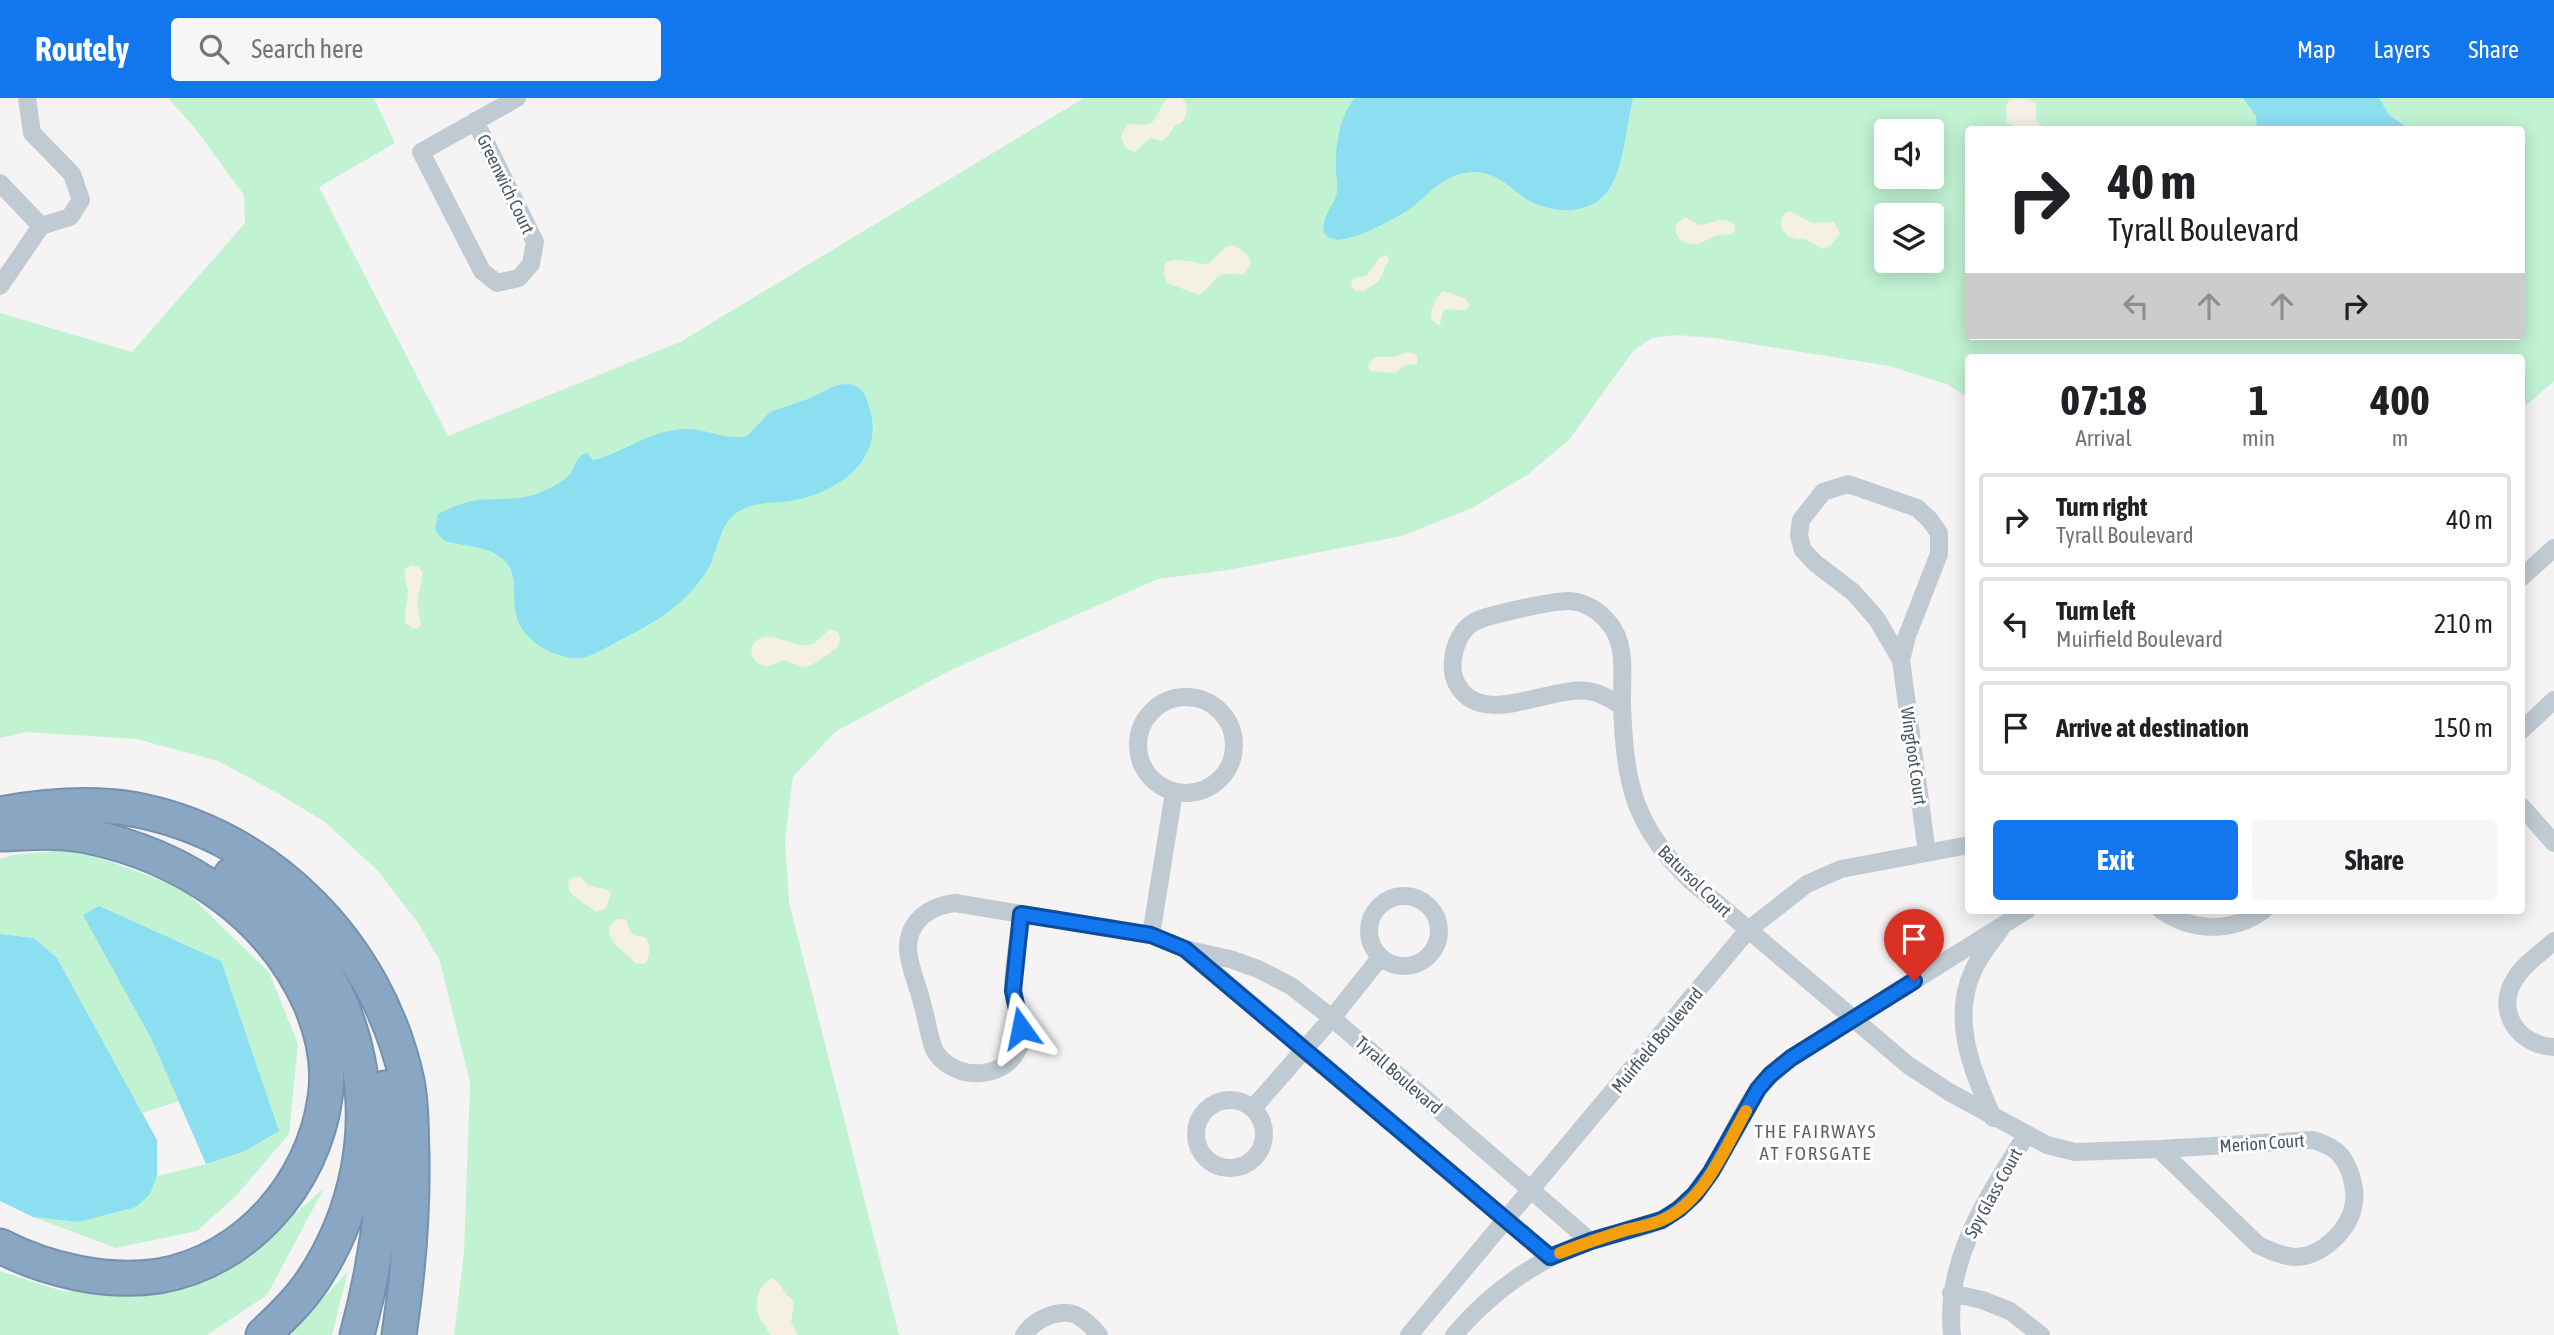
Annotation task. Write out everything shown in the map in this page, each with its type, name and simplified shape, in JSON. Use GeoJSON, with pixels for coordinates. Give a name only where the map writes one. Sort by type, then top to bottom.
{"type":"FeatureCollection","features":[{"type":"Feature","properties":{"kind":"highway"},"geometry":{"type":"LineString","coordinates":[[1,827],[44,806],[89,805],[132,810],[173,820],[217,838],[261,863],[299,892],[330,923],[358,960],[380,999],[395,1037],[407,1083],[412,1182],[411,1243],[399,1335]]}},
{"type":"Feature","properties":{"kind":"highway"},"geometry":{"type":"LineString","coordinates":[[1,827],[87,826],[124,831],[188,853],[221,868],[271,905],[307,944],[329,979],[344,1010],[357,1048],[365,1122],[361,1161],[351,1203],[333,1246],[312,1282],[263,1335]]}},
{"type":"Feature","properties":{"kind":"highway"},"geometry":{"type":"LineString","coordinates":[[0,1246],[84,1275],[121,1278],[159,1276],[194,1267],[228,1250],[259,1227],[286,1196],[303,1167],[318,1132],[326,1097],[326,1060],[318,1023],[303,987],[262,930],[238,906],[210,886],[145,853],[86,835],[1,827]]}},
{"type":"Feature","properties":{"kind":"highway"},"geometry":{"type":"LineString","coordinates":[[261,863],[298,896],[325,927],[348,963],[378,1041],[385,1081],[385,1182],[370,1288],[357,1335]]}},
{"type":"Feature","properties":{"kind":"street"},"geometry":{"type":"LineString","coordinates":[[0,286],[41,226],[70,218],[81,200],[72,174],[33,133],[27,98]]}},
{"type":"Feature","properties":{"kind":"street"},"geometry":{"type":"LineString","coordinates":[[475,121],[517,98]]}},
{"type":"Feature","properties":{"kind":"street","name":"Greenwich Court"},"geometry":{"type":"LineString","coordinates":[[475,121],[535,242],[531,264],[519,278],[497,283],[482,271],[421,152],[475,121]]}},
{"type":"Feature","properties":{"kind":"street"},"geometry":{"type":"LineString","coordinates":[[0,183],[41,226]]}},
{"type":"Feature","properties":{"kind":"street","name":"Wingfoot Court"},"geometry":{"type":"LineString","coordinates":[[1901,660],[1876,618],[1853,592],[1815,563],[1803,550],[1798,536],[1801,520],[1810,504],[1823,492],[1848,484],[1917,508],[1939,533],[1939,554],[1907,636],[1901,660],[1927,853]]}},
{"type":"Feature","properties":{"kind":"street"},"geometry":{"type":"LineString","coordinates":[[2525,574],[2554,548]]}},
{"type":"Feature","properties":{"kind":"street","name":"Batursol Court"},"geometry":{"type":"LineString","coordinates":[[1622,706],[1592,691],[1569,691],[1493,706],[1480,703],[1467,696],[1458,686],[1453,671],[1457,644],[1463,632],[1476,621],[1558,601],[1584,604],[1600,612],[1613,627],[1620,643],[1627,764],[1632,792],[1642,821],[1668,859],[1853,1019]]}},
{"type":"Feature","properties":{"kind":"street"},"geometry":{"type":"LineString","coordinates":[[1194,696],[1212,703],[1226,717],[1233,734],[1234,753],[1227,771],[1214,785],[1197,792],[1174,792],[1160,786],[1146,773],[1138,756],[1138,737],[1145,719],[1158,705],[1175,697],[1194,696]]}},
{"type":"Feature","properties":{"kind":"street"},"geometry":{"type":"LineString","coordinates":[[2525,727],[2554,701]]}},
{"type":"Feature","properties":{"kind":"street"},"geometry":{"type":"LineString","coordinates":[[1151,935],[1174,792]]}},
{"type":"Feature","properties":{"kind":"street"},"geometry":{"type":"LineString","coordinates":[[2525,810],[2554,843]]}},
{"type":"Feature","properties":{"kind":"street","name":"Muirfield Boulevard"},"geometry":{"type":"LineString","coordinates":[[1409,1335],[1748,930],[1807,884],[1841,869],[1965,846]]}},
{"type":"Feature","properties":{"kind":"street"},"geometry":{"type":"LineString","coordinates":[[1398,895],[1425,901],[1434,911],[1439,925],[1439,939],[1434,951],[1423,961],[1410,966],[1396,966],[1380,958],[1369,937],[1369,923],[1375,910],[1398,895]]}},
{"type":"Feature","properties":{"kind":"street","name":"Tyrall Boulevard"},"geometry":{"type":"LineString","coordinates":[[1021,914],[1013,991],[1022,1040],[1006,1066],[991,1073],[964,1071],[950,1065],[935,1052],[908,950],[912,930],[922,914],[936,905],[954,903],[1151,935],[1185,949],[1230,959],[1258,969],[1292,986],[1591,1241]]}},
{"type":"Feature","properties":{"kind":"street"},"geometry":{"type":"LineString","coordinates":[[1454,1335],[1480,1307],[1515,1278],[1550,1257],[1591,1241],[1662,1220],[1679,1209],[1695,1194],[1711,1172],[1758,1089],[1770,1075],[1791,1058],[2020,914]]}},
{"type":"Feature","properties":{"kind":"street"},"geometry":{"type":"LineString","coordinates":[[2169,914],[2190,925],[2211,927],[2235,925],[2258,914]]}},
{"type":"Feature","properties":{"kind":"street"},"geometry":{"type":"LineString","coordinates":[[1993,1118],[1969,1057],[1962,1029],[1966,987],[1970,977],[2006,922]]}},
{"type":"Feature","properties":{"kind":"street"},"geometry":{"type":"LineString","coordinates":[[2554,942],[2517,975],[2509,991],[2507,1003],[2512,1026],[2521,1036],[2534,1044],[2554,1047]]}},
{"type":"Feature","properties":{"kind":"street","name":"Tyrall Boulevard"},"geometry":{"type":"LineString","coordinates":[[1185,949],[1306,1048],[1550,1257]]}},
{"type":"Feature","properties":{"kind":"street"},"geometry":{"type":"LineString","coordinates":[[1253,1108],[1332,1018],[1380,958]]}},
{"type":"Feature","properties":{"kind":"street","name":"Merion Court"},"geometry":{"type":"LineString","coordinates":[[1853,1019],[1908,1065],[1993,1118],[2047,1145],[2075,1152],[2159,1150],[2313,1140],[2328,1145],[2341,1156],[2353,1183],[2354,1202],[2341,1232],[2326,1246],[2310,1254],[2295,1257],[2277,1254],[2258,1245],[2159,1150]]}},
{"type":"Feature","properties":{"kind":"street","name":"Spy Glass Court"},"geometry":{"type":"LineString","coordinates":[[1952,1335],[1951,1293],[1957,1265],[1981,1209],[2026,1135]]}},
{"type":"Feature","properties":{"kind":"street"},"geometry":{"type":"LineString","coordinates":[[1951,1293],[1982,1300],[2010,1311],[2041,1335]]}},
{"type":"Feature","properties":{"kind":"street"},"geometry":{"type":"LineString","coordinates":[[1024,1335],[1040,1320],[1055,1313],[1068,1312],[1082,1317],[1098,1335]]}},
{"type":"Feature","properties":{"kind":"green space"},"geometry":{"type":"Polygon","coordinates":[[[168,98],[374,98],[395,143],[319,187],[448,436],[680,342],[1084,98],[2554,98],[2554,381],[2525,406],[2525,354],[1965,354],[1965,396],[1946,384],[1889,366],[1714,338],[1675,335],[1652,338],[1634,350],[1569,440],[1527,475],[1472,508],[1402,536],[1228,570],[1158,579],[953,669],[836,731],[793,777],[785,840],[789,902],[899,1335],[454,1335],[464,1253],[470,1083],[440,961],[418,923],[378,871],[325,822],[218,761],[137,739],[26,732],[0,738],[0,313],[132,352],[245,223],[244,195],[194,127],[168,98]]]}},
{"type":"Feature","properties":{"kind":"green space"},"geometry":{"type":"Polygon","coordinates":[[[76,849],[182,888],[269,972],[298,1044],[289,1134],[236,1196],[197,1231],[116,1248],[33,1217],[78,1222],[150,1194],[157,1176],[245,1151],[151,1038],[179,1101],[142,1113],[57,958],[34,938],[0,934],[0,859],[12,855],[76,849]]]}},
{"type":"Feature","properties":{"kind":"green space"},"geometry":{"type":"Polygon","coordinates":[[[324,1188],[267,1295],[207,1335],[0,1335],[0,1271],[62,1291],[149,1293],[247,1256],[324,1188]]]}},
{"type":"Feature","properties":{"kind":"green space"},"geometry":{"type":"Polygon","coordinates":[[[348,1271],[332,1335],[291,1335],[348,1271]]]}},
{"type":"Feature","properties":{"kind":"sand"},"geometry":{"type":"Polygon","coordinates":[[[1168,98],[1182,98],[1184,101],[1187,111],[1181,123],[1175,125],[1162,141],[1150,138],[1135,152],[1125,148],[1121,137],[1126,125],[1151,123],[1168,98]]]}},
{"type":"Feature","properties":{"kind":"sand"},"geometry":{"type":"Polygon","coordinates":[[[2026,99],[2036,104],[2036,121],[2042,126],[2014,126],[2007,122],[2006,105],[2010,100],[2026,99]]]}},
{"type":"Feature","properties":{"kind":"sand"},"geometry":{"type":"Polygon","coordinates":[[[1790,211],[1812,223],[1834,222],[1840,234],[1830,246],[1823,249],[1807,240],[1789,237],[1783,231],[1781,220],[1790,211]]]}},
{"type":"Feature","properties":{"kind":"sand"},"geometry":{"type":"Polygon","coordinates":[[[1685,217],[1699,225],[1729,221],[1734,224],[1735,230],[1732,234],[1717,235],[1690,244],[1681,240],[1676,233],[1677,223],[1685,217]]]}},
{"type":"Feature","properties":{"kind":"sand"},"geometry":{"type":"Polygon","coordinates":[[[1233,245],[1247,254],[1251,263],[1243,275],[1220,276],[1199,295],[1167,283],[1164,272],[1169,261],[1208,264],[1226,247],[1233,245]]]}},
{"type":"Feature","properties":{"kind":"sand"},"geometry":{"type":"Polygon","coordinates":[[[1387,255],[1389,259],[1379,281],[1364,291],[1354,290],[1351,283],[1353,278],[1367,276],[1379,258],[1387,255]]]}},
{"type":"Feature","properties":{"kind":"sand"},"geometry":{"type":"Polygon","coordinates":[[[1443,291],[1465,298],[1470,306],[1465,310],[1445,309],[1440,325],[1432,319],[1431,314],[1436,299],[1443,291]]]}},
{"type":"Feature","properties":{"kind":"sand"},"geometry":{"type":"Polygon","coordinates":[[[1408,352],[1417,355],[1417,364],[1405,365],[1395,373],[1370,371],[1368,367],[1374,357],[1394,357],[1408,352]]]}},
{"type":"Feature","properties":{"kind":"sand"},"geometry":{"type":"Polygon","coordinates":[[[412,565],[423,572],[417,603],[421,625],[418,629],[405,622],[408,591],[404,575],[406,568],[412,565]]]}},
{"type":"Feature","properties":{"kind":"sand"},"geometry":{"type":"Polygon","coordinates":[[[830,629],[839,633],[840,640],[836,649],[810,666],[804,667],[784,660],[764,666],[752,655],[754,643],[766,637],[808,645],[830,629]]]}},
{"type":"Feature","properties":{"kind":"sand"},"geometry":{"type":"Polygon","coordinates":[[[580,877],[588,885],[608,890],[611,894],[606,908],[596,912],[573,895],[568,887],[569,880],[580,877]]]}},
{"type":"Feature","properties":{"kind":"sand"},"geometry":{"type":"Polygon","coordinates":[[[617,919],[626,919],[630,932],[645,937],[649,950],[644,964],[635,963],[611,938],[609,926],[617,919]]]}},
{"type":"Feature","properties":{"kind":"sand"},"geometry":{"type":"Polygon","coordinates":[[[773,1278],[794,1301],[791,1323],[798,1335],[770,1335],[759,1317],[758,1295],[765,1283],[773,1278]]]}},
{"type":"Feature","properties":{"kind":"water"},"geometry":{"type":"Polygon","coordinates":[[[1355,98],[1633,98],[1616,176],[1604,196],[1595,203],[1574,210],[1551,209],[1530,201],[1496,177],[1481,172],[1467,173],[1442,182],[1411,208],[1384,224],[1340,240],[1324,233],[1324,222],[1337,193],[1339,133],[1345,114],[1355,98]]]}},
{"type":"Feature","properties":{"kind":"water"},"geometry":{"type":"Polygon","coordinates":[[[2243,98],[2379,98],[2389,115],[2406,126],[2257,126],[2256,116],[2243,98]]]}},
{"type":"Feature","properties":{"kind":"water"},"geometry":{"type":"Polygon","coordinates":[[[849,384],[858,387],[866,396],[873,429],[863,460],[852,472],[824,491],[790,501],[754,505],[734,515],[722,532],[709,567],[678,604],[653,622],[590,656],[567,657],[548,650],[531,639],[524,632],[516,614],[513,575],[506,562],[485,549],[443,540],[435,530],[438,514],[458,505],[479,500],[524,497],[550,488],[567,477],[579,457],[587,453],[593,460],[599,459],[653,435],[676,430],[687,429],[732,437],[747,436],[770,412],[808,399],[837,385],[849,384]]]}},
{"type":"Feature","properties":{"kind":"water"},"geometry":{"type":"Polygon","coordinates":[[[99,906],[221,961],[279,1131],[245,1151],[206,1164],[151,1038],[83,915],[99,906]]]}},
{"type":"Feature","properties":{"kind":"water"},"geometry":{"type":"Polygon","coordinates":[[[0,934],[34,938],[57,958],[157,1140],[157,1176],[150,1194],[136,1207],[78,1222],[33,1217],[0,1201],[0,934]]]}},
{"type":"Feature","properties":{"kind":"slow traffic"},"geometry":{"type":"LineString","coordinates":[[1560,1253],[1662,1220],[1679,1209],[1695,1194],[1711,1172],[1746,1111]]}},
{"type":"Feature","properties":{"kind":"district","name":"THE FAIRWAYS AT FORSGATE"},"geometry":{"type":"Point","coordinates":[1816,1142]}},
{"type":"Feature","properties":{"kind":"route"},"geometry":{"type":"LineString","coordinates":[[1021,1028],[1013,991],[1021,914],[1151,935],[1185,949],[1550,1257],[1591,1241],[1662,1220],[1679,1209],[1695,1194],[1711,1172],[1758,1089],[1770,1075],[1791,1058],[1914,981]]}}]}
